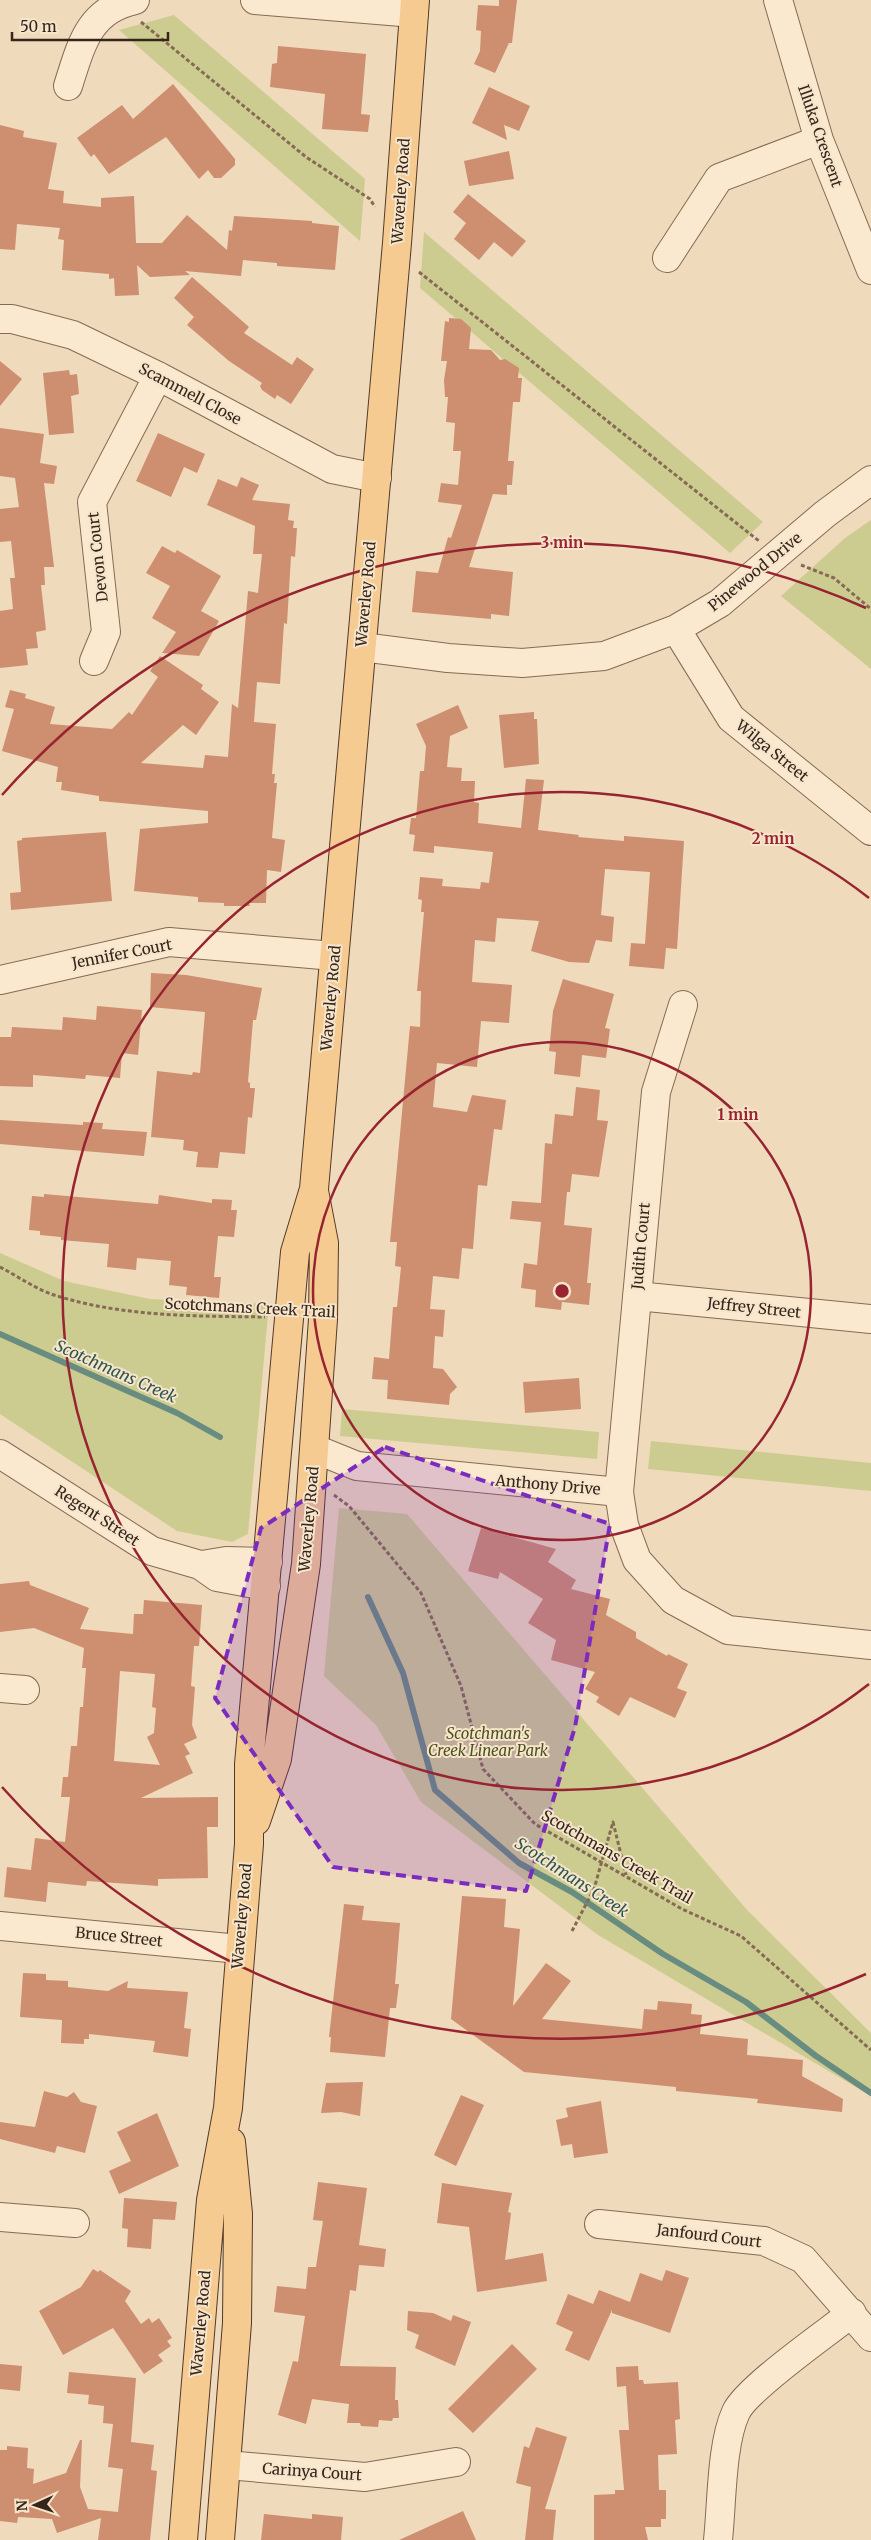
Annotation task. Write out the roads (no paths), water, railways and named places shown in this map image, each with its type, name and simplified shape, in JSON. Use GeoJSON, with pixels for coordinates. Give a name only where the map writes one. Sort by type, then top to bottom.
{"type":"FeatureCollection","features":[{"type":"Feature","properties":{"kind":"main road","name":"Waverley Road"},"geometry":{"type":"LineString","coordinates":[[184,2540],[212,2200],[228,2108],[239,1949],[249,1844],[249,1764],[295,1252],[314,1188],[377,478],[415,7]]}},
{"type":"Feature","properties":{"kind":"main road","name":"Waverley Road"},"geometry":{"type":"LineString","coordinates":[[249,1844],[277,1759],[304,1573],[321,1478],[315,1449],[323,1319],[324,1242],[314,1188]]}},
{"type":"Feature","properties":{"kind":"main road"},"geometry":{"type":"LineString","coordinates":[[267,1574],[304,1573]]}},
{"type":"Feature","properties":{"kind":"main road","name":"Waverley Road"},"geometry":{"type":"LineString","coordinates":[[220,2540],[237,2323],[238,2214],[228,2108]]}},
{"type":"Feature","properties":{"kind":"main road"},"geometry":{"type":"LineString","coordinates":[[190,2462],[227,2465]]}},
{"type":"Feature","properties":{"kind":"street"},"geometry":{"type":"LineString","coordinates":[[256,0],[415,7]]}},
{"type":"Feature","properties":{"kind":"street","name":"Illuka Crescent"},"geometry":{"type":"LineString","coordinates":[[778,0],[819,140],[871,270]]}},
{"type":"Feature","properties":{"kind":"street"},"geometry":{"type":"LineString","coordinates":[[68,86],[84,37],[104,12],[127,3]]}},
{"type":"Feature","properties":{"kind":"street"},"geometry":{"type":"LineString","coordinates":[[667,258],[719,178],[819,140]]}},
{"type":"Feature","properties":{"kind":"street","name":"Scammell Close"},"geometry":{"type":"LineString","coordinates":[[0,319],[12,319],[73,335],[158,376],[332,469],[377,478]]}},
{"type":"Feature","properties":{"kind":"street","name":"Devon Court"},"geometry":{"type":"LineString","coordinates":[[94,662],[106,632],[92,502],[158,376]]}},
{"type":"Feature","properties":{"kind":"street","name":"Pinewood Drive"},"geometry":{"type":"LineString","coordinates":[[362,647],[448,658],[522,663],[604,656],[676,629],[720,603],[825,514],[871,480]]}},
{"type":"Feature","properties":{"kind":"street","name":"Wilga Street"},"geometry":{"type":"LineString","coordinates":[[676,629],[731,718],[871,831]]}},
{"type":"Feature","properties":{"kind":"street","name":"Jennifer Court"},"geometry":{"type":"LineString","coordinates":[[0,980],[169,942],[334,956]]}},
{"type":"Feature","properties":{"kind":"street","name":"Judith Court"},"geometry":{"type":"LineString","coordinates":[[619,1492],[656,1092],[682,1005]]}},
{"type":"Feature","properties":{"kind":"street","name":"Jeffrey Street"},"geometry":{"type":"LineString","coordinates":[[637,1296],[871,1319]]}},
{"type":"Feature","properties":{"kind":"street","name":"Anthony Drive"},"geometry":{"type":"LineString","coordinates":[[315,1449],[357,1466],[619,1492],[624,1525],[637,1560],[673,1600],[728,1630],[871,1645]]}},
{"type":"Feature","properties":{"kind":"street","name":"Regent Street"},"geometry":{"type":"LineString","coordinates":[[0,1454],[152,1551],[200,1565],[217,1577],[267,1574]]}},
{"type":"Feature","properties":{"kind":"street","name":"Anthony Drive"},"geometry":{"type":"LineString","coordinates":[[321,1478],[357,1466]]}},
{"type":"Feature","properties":{"kind":"street","name":"Bruce Street"},"geometry":{"type":"LineString","coordinates":[[0,1926],[239,1949]]}},
{"type":"Feature","properties":{"kind":"street"},"geometry":{"type":"LineString","coordinates":[[0,2217],[75,2224]]}},
{"type":"Feature","properties":{"kind":"street","name":"Janfourd Court"},"geometry":{"type":"LineString","coordinates":[[598,2224],[764,2241],[803,2259],[871,2337]]}},
{"type":"Feature","properties":{"kind":"street"},"geometry":{"type":"LineString","coordinates":[[718,2540],[727,2443],[736,2411],[754,2390],[852,2313]]}},
{"type":"Feature","properties":{"kind":"street","name":"Carinya Court"},"geometry":{"type":"LineString","coordinates":[[227,2465],[365,2477],[456,2462]]}},
{"type":"Feature","properties":{"kind":"waterway","name":"Scotchmans Creek"},"geometry":{"type":"LineString","coordinates":[[0,1334],[177,1413],[220,1437]]}},
{"type":"Feature","properties":{"kind":"waterway","name":"Scotchmans Creek"},"geometry":{"type":"LineString","coordinates":[[368,1597],[403,1673],[435,1790],[519,1863],[572,1892],[663,1954],[746,2002],[816,2056],[871,2093]]}},
{"type":"Feature","properties":{"kind":"park label","name":"Scotchman's Creek Linear Park"},"geometry":{"type":"Point","coordinates":[488,1742]}}]}
